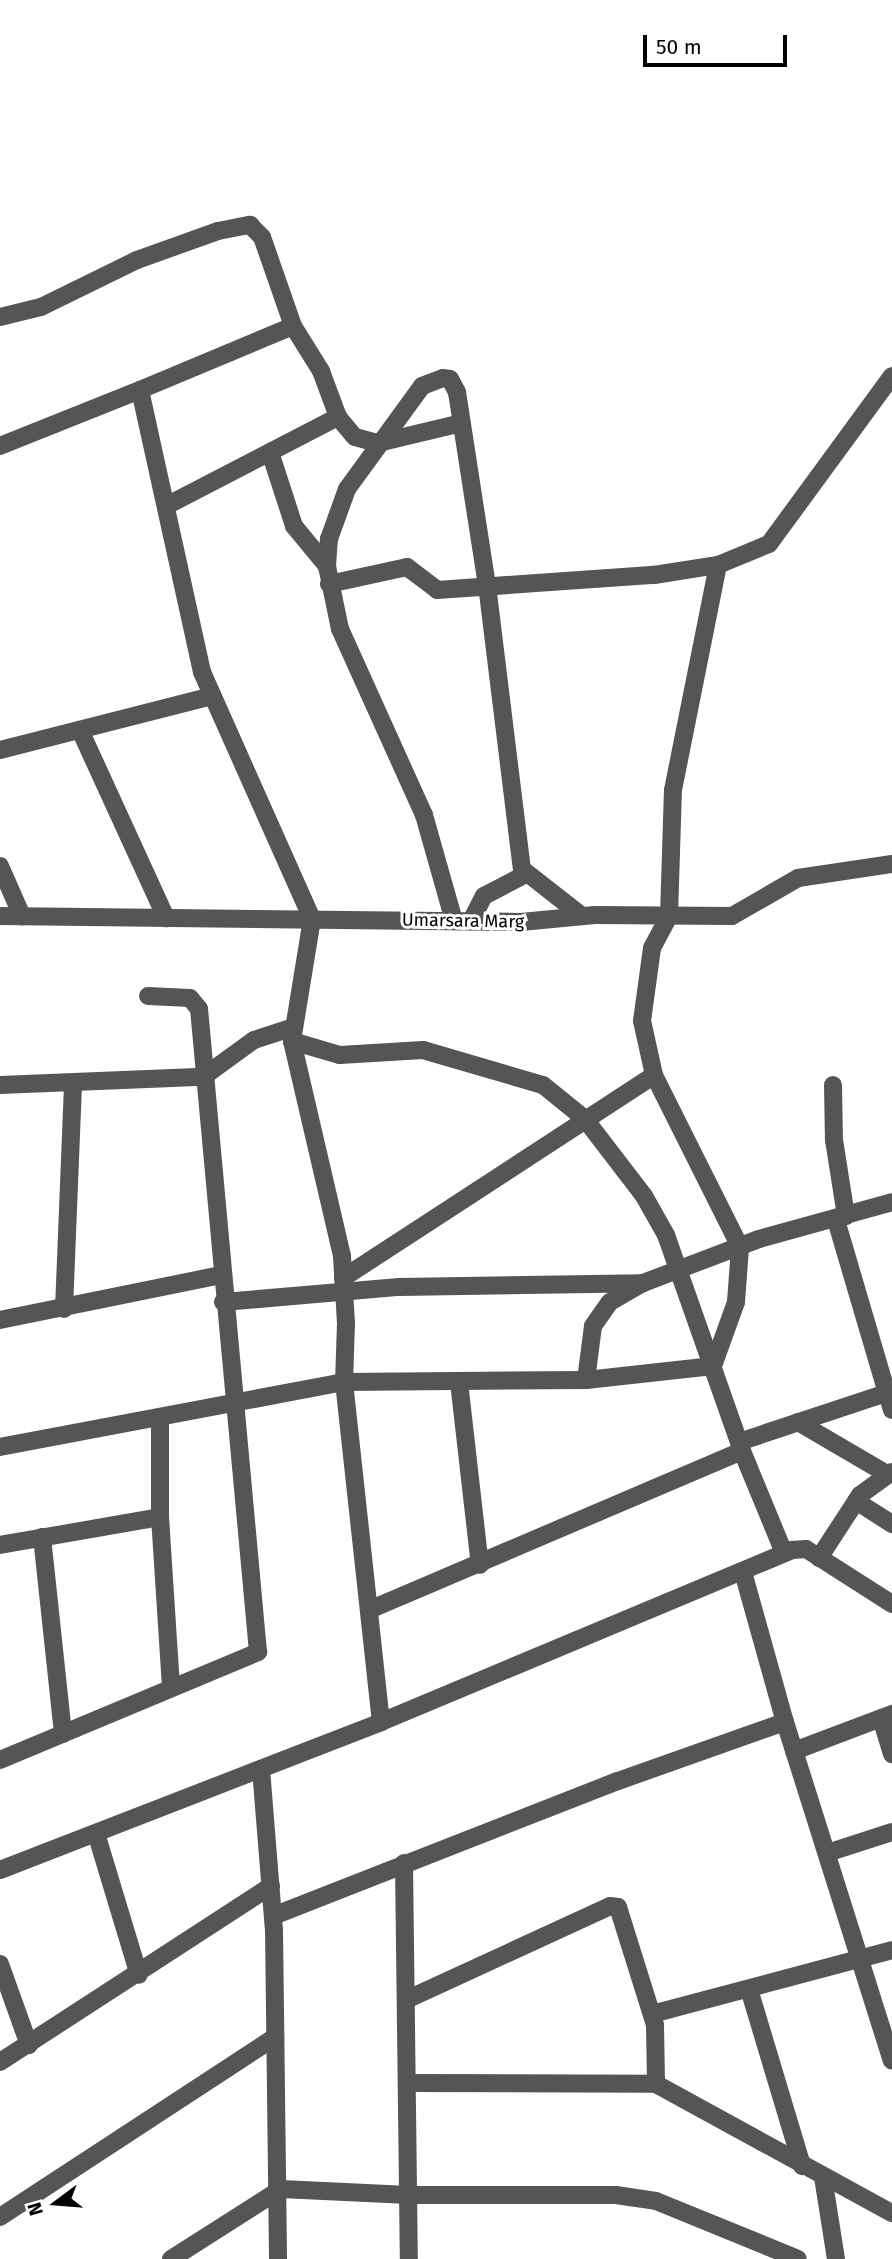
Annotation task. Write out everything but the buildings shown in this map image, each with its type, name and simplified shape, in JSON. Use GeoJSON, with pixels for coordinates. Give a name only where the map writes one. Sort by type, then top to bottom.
{"type":"FeatureCollection","features":[{"type":"Feature","properties":{"kind":"street"},"geometry":{"type":"LineString","coordinates":[[0,317],[41,307],[137,260],[218,231],[250,225],[262,237],[293,326],[321,371],[338,417],[355,438],[378,443],[462,423]]}},
{"type":"Feature","properties":{"kind":"street"},"geometry":{"type":"LineString","coordinates":[[0,446],[293,326]]}},
{"type":"Feature","properties":{"kind":"street"},"geometry":{"type":"LineString","coordinates":[[328,575],[407,567],[437,590],[654,575],[718,565],[769,544],[892,376]]}},
{"type":"Feature","properties":{"kind":"street"},"geometry":{"type":"LineString","coordinates":[[524,874],[484,896],[463,921],[424,815],[340,629],[328,575],[337,512],[347,489],[378,443],[433,379],[450,379],[454,384],[462,423],[487,585],[524,874],[582,916]]}},
{"type":"Feature","properties":{"kind":"street"},"geometry":{"type":"LineString","coordinates":[[140,390],[202,672],[312,919],[292,1035],[334,1210],[343,1284],[344,1382],[381,1722]]}},
{"type":"Feature","properties":{"kind":"street"},"geometry":{"type":"LineString","coordinates":[[166,506],[338,417]]}},
{"type":"Feature","properties":{"kind":"street"},"geometry":{"type":"LineString","coordinates":[[270,452],[294,526],[328,575]]}},
{"type":"Feature","properties":{"kind":"street"},"geometry":{"type":"LineString","coordinates":[[713,1366],[736,1303],[740,1247],[654,1075],[642,1021],[646,974],[652,948],[669,916],[673,790],[718,565]]}},
{"type":"Feature","properties":{"kind":"street"},"geometry":{"type":"LineString","coordinates":[[0,750],[212,696]]}},
{"type":"Feature","properties":{"kind":"street"},"geometry":{"type":"LineString","coordinates":[[80,730],[166,918]]}},
{"type":"Feature","properties":{"kind":"street","name":"Umarsara Marg"},"geometry":{"type":"LineString","coordinates":[[0,916],[22,916],[30,920],[166,918],[536,922],[582,916],[739,915],[798,878],[892,864]]}},
{"type":"Feature","properties":{"kind":"street"},"geometry":{"type":"LineString","coordinates":[[0,866],[22,916]]}},
{"type":"Feature","properties":{"kind":"street"},"geometry":{"type":"LineString","coordinates":[[0,1760],[258,1652],[195,1001],[148,996]]}},
{"type":"Feature","properties":{"kind":"street"},"geometry":{"type":"LineString","coordinates":[[0,1084],[73,1084],[203,1077],[254,1040],[292,1035],[340,1055],[423,1050],[543,1085],[585,1119],[644,1196],[679,1270],[740,1446],[784,1553]]}},
{"type":"Feature","properties":{"kind":"street"},"geometry":{"type":"LineString","coordinates":[[343,1284],[654,1075]]}},
{"type":"Feature","properties":{"kind":"street"},"geometry":{"type":"LineString","coordinates":[[64,1309],[73,1084]]}},
{"type":"Feature","properties":{"kind":"street"},"geometry":{"type":"LineString","coordinates":[[369,1611],[480,1565],[798,1422],[890,1398],[841,1218],[834,1140],[833,1084]]}},
{"type":"Feature","properties":{"kind":"street"},"geometry":{"type":"LineString","coordinates":[[586,1380],[598,1314],[643,1283],[740,1247],[892,1202]]}},
{"type":"Feature","properties":{"kind":"street"},"geometry":{"type":"LineString","coordinates":[[0,1320],[221,1275]]}},
{"type":"Feature","properties":{"kind":"street"},"geometry":{"type":"LineString","coordinates":[[223,1302],[343,1284],[643,1283]]}},
{"type":"Feature","properties":{"kind":"street"},"geometry":{"type":"LineString","coordinates":[[0,1447],[344,1382],[586,1380],[713,1366]]}},
{"type":"Feature","properties":{"kind":"street"},"geometry":{"type":"LineString","coordinates":[[459,1382],[480,1565]]}},
{"type":"Feature","properties":{"kind":"street"},"geometry":{"type":"LineString","coordinates":[[160,1418],[160,1517],[171,1688]]}},
{"type":"Feature","properties":{"kind":"street"},"geometry":{"type":"LineString","coordinates":[[798,1422],[889,1473],[856,1501],[819,1558]]}},
{"type":"Feature","properties":{"kind":"street"},"geometry":{"type":"LineString","coordinates":[[856,1501],[892,1524]]}},
{"type":"Feature","properties":{"kind":"street"},"geometry":{"type":"LineString","coordinates":[[0,1545],[160,1517]]}},
{"type":"Feature","properties":{"kind":"street"},"geometry":{"type":"LineString","coordinates":[[42,1537],[63,1734]]}},
{"type":"Feature","properties":{"kind":"street"},"geometry":{"type":"LineString","coordinates":[[0,1870],[381,1722],[784,1553],[806,1549],[892,1604]]}},
{"type":"Feature","properties":{"kind":"street"},"geometry":{"type":"LineString","coordinates":[[743,1572],[785,1722],[892,2061]]}},
{"type":"Feature","properties":{"kind":"street"},"geometry":{"type":"LineString","coordinates":[[794,1751],[886,1716],[892,1754]]}},
{"type":"Feature","properties":{"kind":"street"},"geometry":{"type":"LineString","coordinates":[[273,1916],[404,1863],[785,1722]]}},
{"type":"Feature","properties":{"kind":"street"},"geometry":{"type":"LineString","coordinates":[[261,1769],[273,1916],[281,2189],[278,2259]]}},
{"type":"Feature","properties":{"kind":"street"},"geometry":{"type":"LineString","coordinates":[[827,1853],[892,1832]]}},
{"type":"Feature","properties":{"kind":"street"},"geometry":{"type":"LineString","coordinates":[[96,1833],[139,1975]]}},
{"type":"Feature","properties":{"kind":"street"},"geometry":{"type":"LineString","coordinates":[[404,1863],[410,2259]]}},
{"type":"Feature","properties":{"kind":"street"},"geometry":{"type":"LineString","coordinates":[[0,2063],[139,1975],[271,1886]]}},
{"type":"Feature","properties":{"kind":"street"},"geometry":{"type":"LineString","coordinates":[[408,1999],[614,1906],[622,1911],[652,2014],[657,2041],[656,2084]]}},
{"type":"Feature","properties":{"kind":"street"},"geometry":{"type":"LineString","coordinates":[[652,2014],[892,1950]]}},
{"type":"Feature","properties":{"kind":"street"},"geometry":{"type":"LineString","coordinates":[[0,1964],[29,2045]]}},
{"type":"Feature","properties":{"kind":"street"},"geometry":{"type":"LineString","coordinates":[[749,1989],[802,2166]]}},
{"type":"Feature","properties":{"kind":"street"},"geometry":{"type":"LineString","coordinates":[[0,2217],[275,2037]]}},
{"type":"Feature","properties":{"kind":"street"},"geometry":{"type":"LineString","coordinates":[[409,2083],[656,2084],[892,2213]]}},
{"type":"Feature","properties":{"kind":"street"},"geometry":{"type":"LineString","coordinates":[[822,2177],[836,2259]]}},
{"type":"Feature","properties":{"kind":"street"},"geometry":{"type":"LineString","coordinates":[[171,2259],[281,2189],[409,2195],[616,2195],[656,2201],[798,2259]]}}]}
